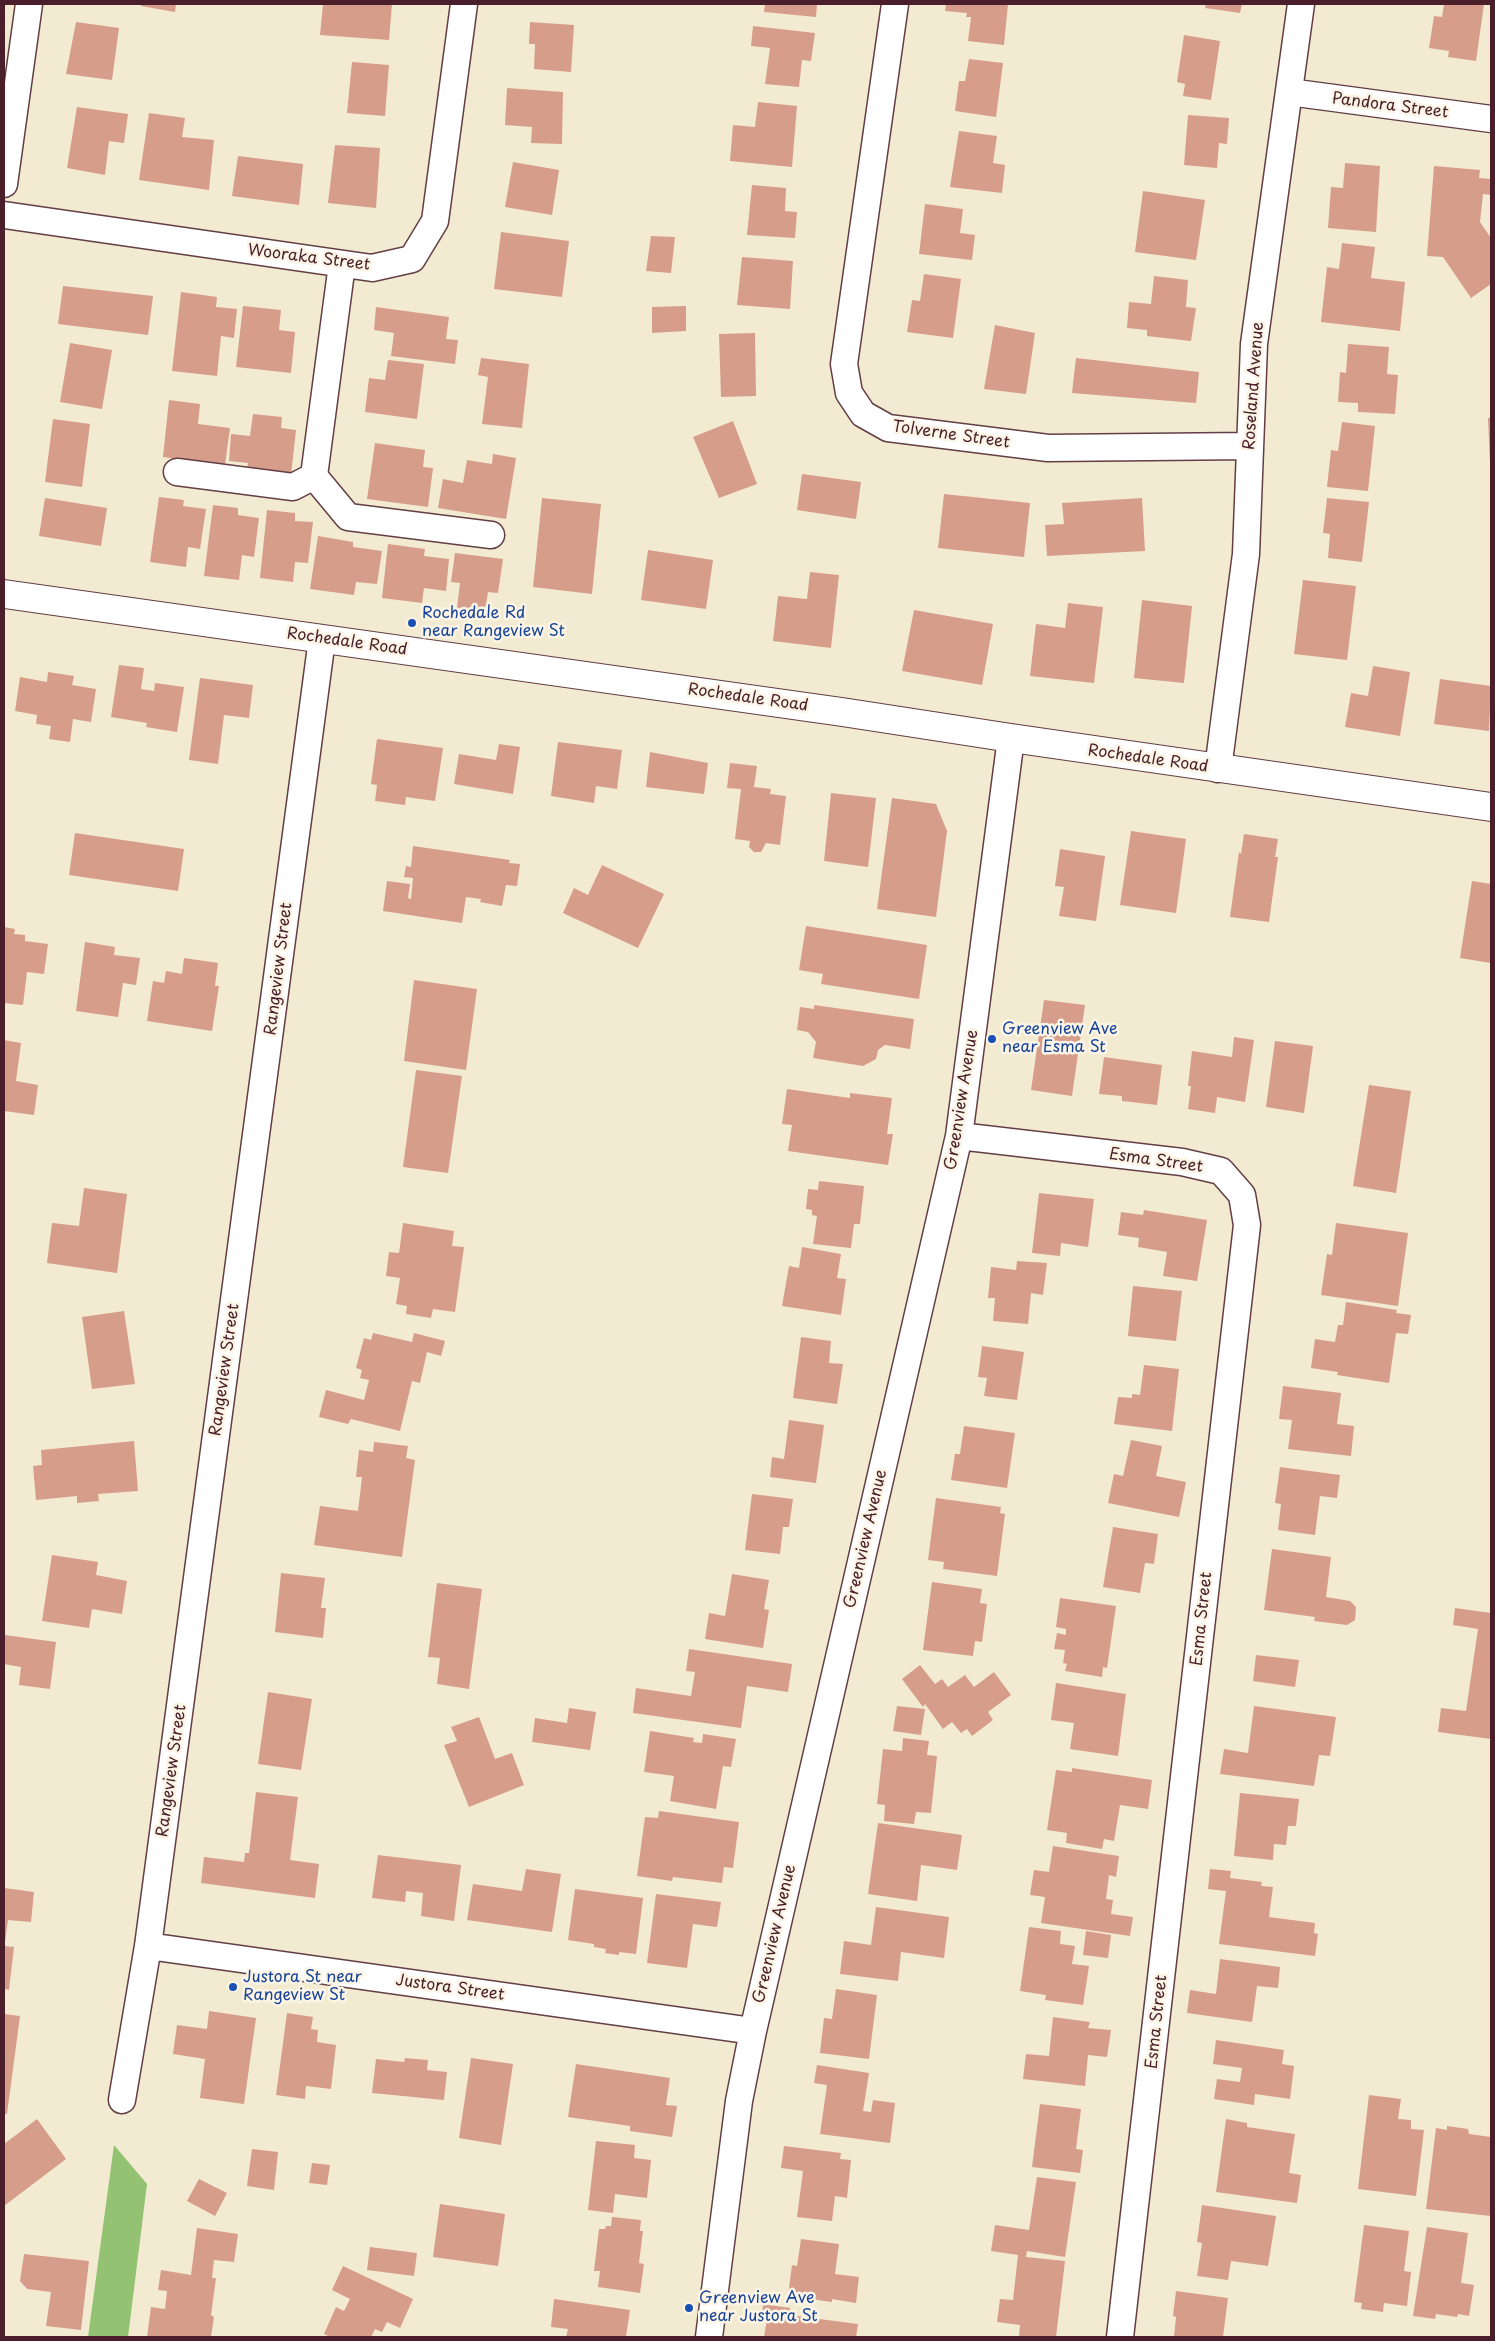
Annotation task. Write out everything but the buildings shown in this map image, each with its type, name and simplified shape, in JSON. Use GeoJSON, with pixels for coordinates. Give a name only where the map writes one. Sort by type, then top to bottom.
{"type":"FeatureCollection","features":[{"type":"Feature","properties":{"kind":"main road","name":"Rochedale Road"},"geometry":{"type":"LineString","coordinates":[[4,594],[842,712],[1218,769],[1491,807]]}},
{"type":"Feature","properties":{"kind":"street"},"geometry":{"type":"LineString","coordinates":[[4,184],[28,4]]}},
{"type":"Feature","properties":{"kind":"street","name":"Wooraka Street"},"geometry":{"type":"LineString","coordinates":[[4,215],[372,268],[412,259],[435,221],[464,4]]}},
{"type":"Feature","properties":{"kind":"street","name":"Tolverne Street"},"geometry":{"type":"LineString","coordinates":[[895,4],[844,364],[849,393],[863,414],[888,428],[1048,448],[1249,446]]}},
{"type":"Feature","properties":{"kind":"street","name":"Roseland Avenue"},"geometry":{"type":"LineString","coordinates":[[1218,769],[1246,554],[1254,344],[1301,4]]}},
{"type":"Feature","properties":{"kind":"street","name":"Pandora Street"},"geometry":{"type":"LineString","coordinates":[[1289,92],[1491,119]]}},
{"type":"Feature","properties":{"kind":"street"},"geometry":{"type":"LineString","coordinates":[[342,264],[314,476],[348,517],[492,535]]}},
{"type":"Feature","properties":{"kind":"street"},"geometry":{"type":"LineString","coordinates":[[177,472],[293,487],[314,476]]}},
{"type":"Feature","properties":{"kind":"street","name":"Rangeview Street"},"geometry":{"type":"LineString","coordinates":[[122,2100],[148,1946],[322,639]]}},
{"type":"Feature","properties":{"kind":"street","name":"Greenview Avenue"},"geometry":{"type":"LineString","coordinates":[[709,2337],[739,2101],[753,2032],[959,1136],[1011,738]]}},
{"type":"Feature","properties":{"kind":"street","name":"Esma Street"},"geometry":{"type":"LineString","coordinates":[[959,1136],[1182,1162],[1221,1171],[1242,1195],[1247,1225],[1120,2337]]}},
{"type":"Feature","properties":{"kind":"street","name":"Justora Street"},"geometry":{"type":"LineString","coordinates":[[148,1946],[753,2032]]}},
{"type":"Feature","properties":{"kind":"green space"},"geometry":{"type":"Polygon","coordinates":[[[114,2145],[147,2184],[128,2337],[88,2337],[114,2145]]]}},
{"type":"Feature","properties":{"kind":"place","name":"Rochedale Rd near Rangeview St"},"geometry":{"type":"Point","coordinates":[412,623]}},
{"type":"Feature","properties":{"kind":"place","name":"Greenview Ave near Esma St"},"geometry":{"type":"Point","coordinates":[992,1039]}},
{"type":"Feature","properties":{"kind":"place","name":"Justora St near Rangeview St"},"geometry":{"type":"Point","coordinates":[233,1987]}},
{"type":"Feature","properties":{"kind":"place","name":"Greenview Ave near Justora St"},"geometry":{"type":"Point","coordinates":[689,2308]}}]}
